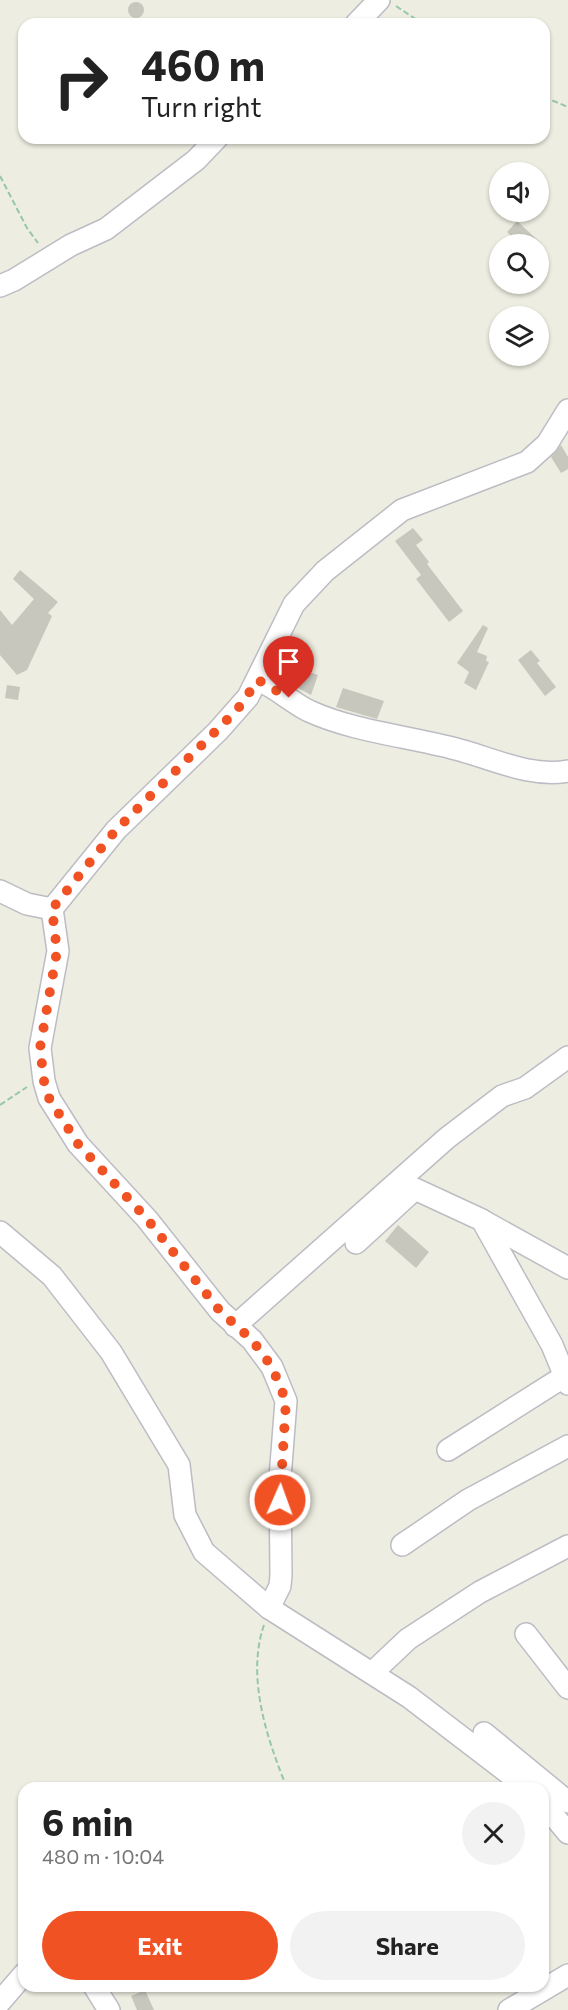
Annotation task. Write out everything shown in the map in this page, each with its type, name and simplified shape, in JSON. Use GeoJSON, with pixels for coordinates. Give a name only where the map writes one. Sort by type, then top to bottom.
{"type":"FeatureCollection","features":[{"type":"Feature","properties":{"kind":"street"},"geometry":{"type":"LineString","coordinates":[[365,18],[387,3]]}},
{"type":"Feature","properties":{"kind":"street"},"geometry":{"type":"LineString","coordinates":[[0,286],[14,280],[50,257],[106,229],[189,165],[211,144]]}},
{"type":"Feature","properties":{"kind":"street"},"geometry":{"type":"LineString","coordinates":[[269,1608],[280,1586],[281,1575],[280,1478],[286,1401],[263,1352],[235,1326],[147,1219],[78,1144],[54,1108],[44,1081],[40,1048],[57,951],[52,909],[116,830],[237,710],[258,680],[294,604],[325,571],[402,510],[527,462],[547,444],[568,410]]}},
{"type":"Feature","properties":{"kind":"street"},"geometry":{"type":"LineString","coordinates":[[258,680],[271,685],[308,710],[341,722],[452,748],[520,768],[540,772],[568,771]]}},
{"type":"Feature","properties":{"kind":"street"},"geometry":{"type":"LineString","coordinates":[[0,891],[27,904],[52,909]]}},
{"type":"Feature","properties":{"kind":"street"},"geometry":{"type":"LineString","coordinates":[[235,1326],[447,1138],[502,1096],[525,1088],[568,1057]]}},
{"type":"Feature","properties":{"kind":"street"},"geometry":{"type":"LineString","coordinates":[[356,1243],[415,1189],[482,1220],[568,1268]]}},
{"type":"Feature","properties":{"kind":"street"},"geometry":{"type":"LineString","coordinates":[[448,1450],[567,1378],[501,1250],[482,1220]]}},
{"type":"Feature","properties":{"kind":"street"},"geometry":{"type":"LineString","coordinates":[[0,1232],[52,1276],[111,1352],[179,1465],[185,1515],[204,1552],[269,1608],[418,1704],[520,1782]]}},
{"type":"Feature","properties":{"kind":"street"},"geometry":{"type":"LineString","coordinates":[[402,1545],[468,1500],[568,1446]]}},
{"type":"Feature","properties":{"kind":"street"},"geometry":{"type":"LineString","coordinates":[[372,1673],[408,1639],[480,1592],[568,1546]]}},
{"type":"Feature","properties":{"kind":"street"},"geometry":{"type":"LineString","coordinates":[[526,1634],[568,1688]]}},
{"type":"Feature","properties":{"kind":"street"},"geometry":{"type":"LineString","coordinates":[[484,1733],[544,1782]]}},
{"type":"Feature","properties":{"kind":"street"},"geometry":{"type":"LineString","coordinates":[[549,1786],[568,1802]]}},
{"type":"Feature","properties":{"kind":"street"},"geometry":{"type":"LineString","coordinates":[[549,1810],[568,1833]]}},
{"type":"Feature","properties":{"kind":"street"},"geometry":{"type":"LineString","coordinates":[[549,1986],[568,1975]]}},
{"type":"Feature","properties":{"kind":"street"},"geometry":{"type":"LineString","coordinates":[[0,2002],[18,1981]]}},
{"type":"Feature","properties":{"kind":"street"},"geometry":{"type":"LineString","coordinates":[[98,1992],[109,2010]]}},
{"type":"Feature","properties":{"kind":"street"},"geometry":{"type":"LineString","coordinates":[[509,2010],[539,1992]]}},
{"type":"Feature","properties":{"kind":"path"},"geometry":{"type":"LineString","coordinates":[[387,3],[413,18]]}},
{"type":"Feature","properties":{"kind":"path"},"geometry":{"type":"LineString","coordinates":[[550,100],[568,107]]}},
{"type":"Feature","properties":{"kind":"path"},"geometry":{"type":"LineString","coordinates":[[0,176],[27,228],[50,257]]}},
{"type":"Feature","properties":{"kind":"path"},"geometry":{"type":"LineString","coordinates":[[0,1105],[20,1090],[44,1081]]}},
{"type":"Feature","properties":{"kind":"path"},"geometry":{"type":"LineString","coordinates":[[269,1608],[259,1644],[257,1683],[274,1752],[285,1782]]}},
{"type":"Feature","properties":{"kind":"building"},"geometry":{"type":"Polygon","coordinates":[[[136,2],[144,10],[136,18],[128,10],[136,2]]]}},
{"type":"Feature","properties":{"kind":"building"},"geometry":{"type":"Polygon","coordinates":[[[518,222],[531,234],[509,234],[507,232],[518,222]]]}},
{"type":"Feature","properties":{"kind":"building"},"geometry":{"type":"Polygon","coordinates":[[[561,445],[568,457],[568,469],[561,473],[551,457],[561,445]]]}},
{"type":"Feature","properties":{"kind":"building"},"geometry":{"type":"Polygon","coordinates":[[[413,528],[423,540],[416,545],[429,562],[427,564],[463,611],[449,622],[416,579],[421,575],[395,541],[413,528]]]}},
{"type":"Feature","properties":{"kind":"building"},"geometry":{"type":"Polygon","coordinates":[[[20,570],[58,602],[48,613],[52,616],[27,670],[17,675],[0,655],[0,610],[12,625],[34,599],[13,579],[20,570]]]}},
{"type":"Feature","properties":{"kind":"building"},"geometry":{"type":"Polygon","coordinates":[[[483,625],[488,628],[477,652],[487,656],[486,661],[489,662],[476,690],[464,683],[469,672],[457,663],[483,625]]]}},
{"type":"Feature","properties":{"kind":"building"},"geometry":{"type":"Polygon","coordinates":[[[531,650],[540,661],[537,663],[556,687],[545,696],[518,660],[531,650]]]}},
{"type":"Feature","properties":{"kind":"building"},"geometry":{"type":"Polygon","coordinates":[[[295,667],[318,675],[311,695],[289,683],[295,667]]]}},
{"type":"Feature","properties":{"kind":"building"},"geometry":{"type":"Polygon","coordinates":[[[7,685],[20,687],[18,700],[5,698],[7,685]]]}},
{"type":"Feature","properties":{"kind":"building"},"geometry":{"type":"Polygon","coordinates":[[[343,688],[384,701],[377,719],[336,707],[343,688]]]}},
{"type":"Feature","properties":{"kind":"building"},"geometry":{"type":"Polygon","coordinates":[[[398,1225],[429,1252],[416,1268],[385,1241],[398,1225]]]}},
{"type":"Feature","properties":{"kind":"building"},"geometry":{"type":"Polygon","coordinates":[[[146,1992],[154,2010],[137,2010],[131,1996],[146,1992]]]}},
{"type":"Feature","properties":{"kind":"route"},"geometry":{"type":"LineString","coordinates":[[280,1500],[286,1401],[272,1367],[263,1352],[220,1311],[147,1219],[78,1144],[63,1124],[49,1098],[44,1081],[40,1048],[57,951],[52,909],[116,830],[218,731],[248,697],[258,680],[271,685],[289,698]]}}]}
